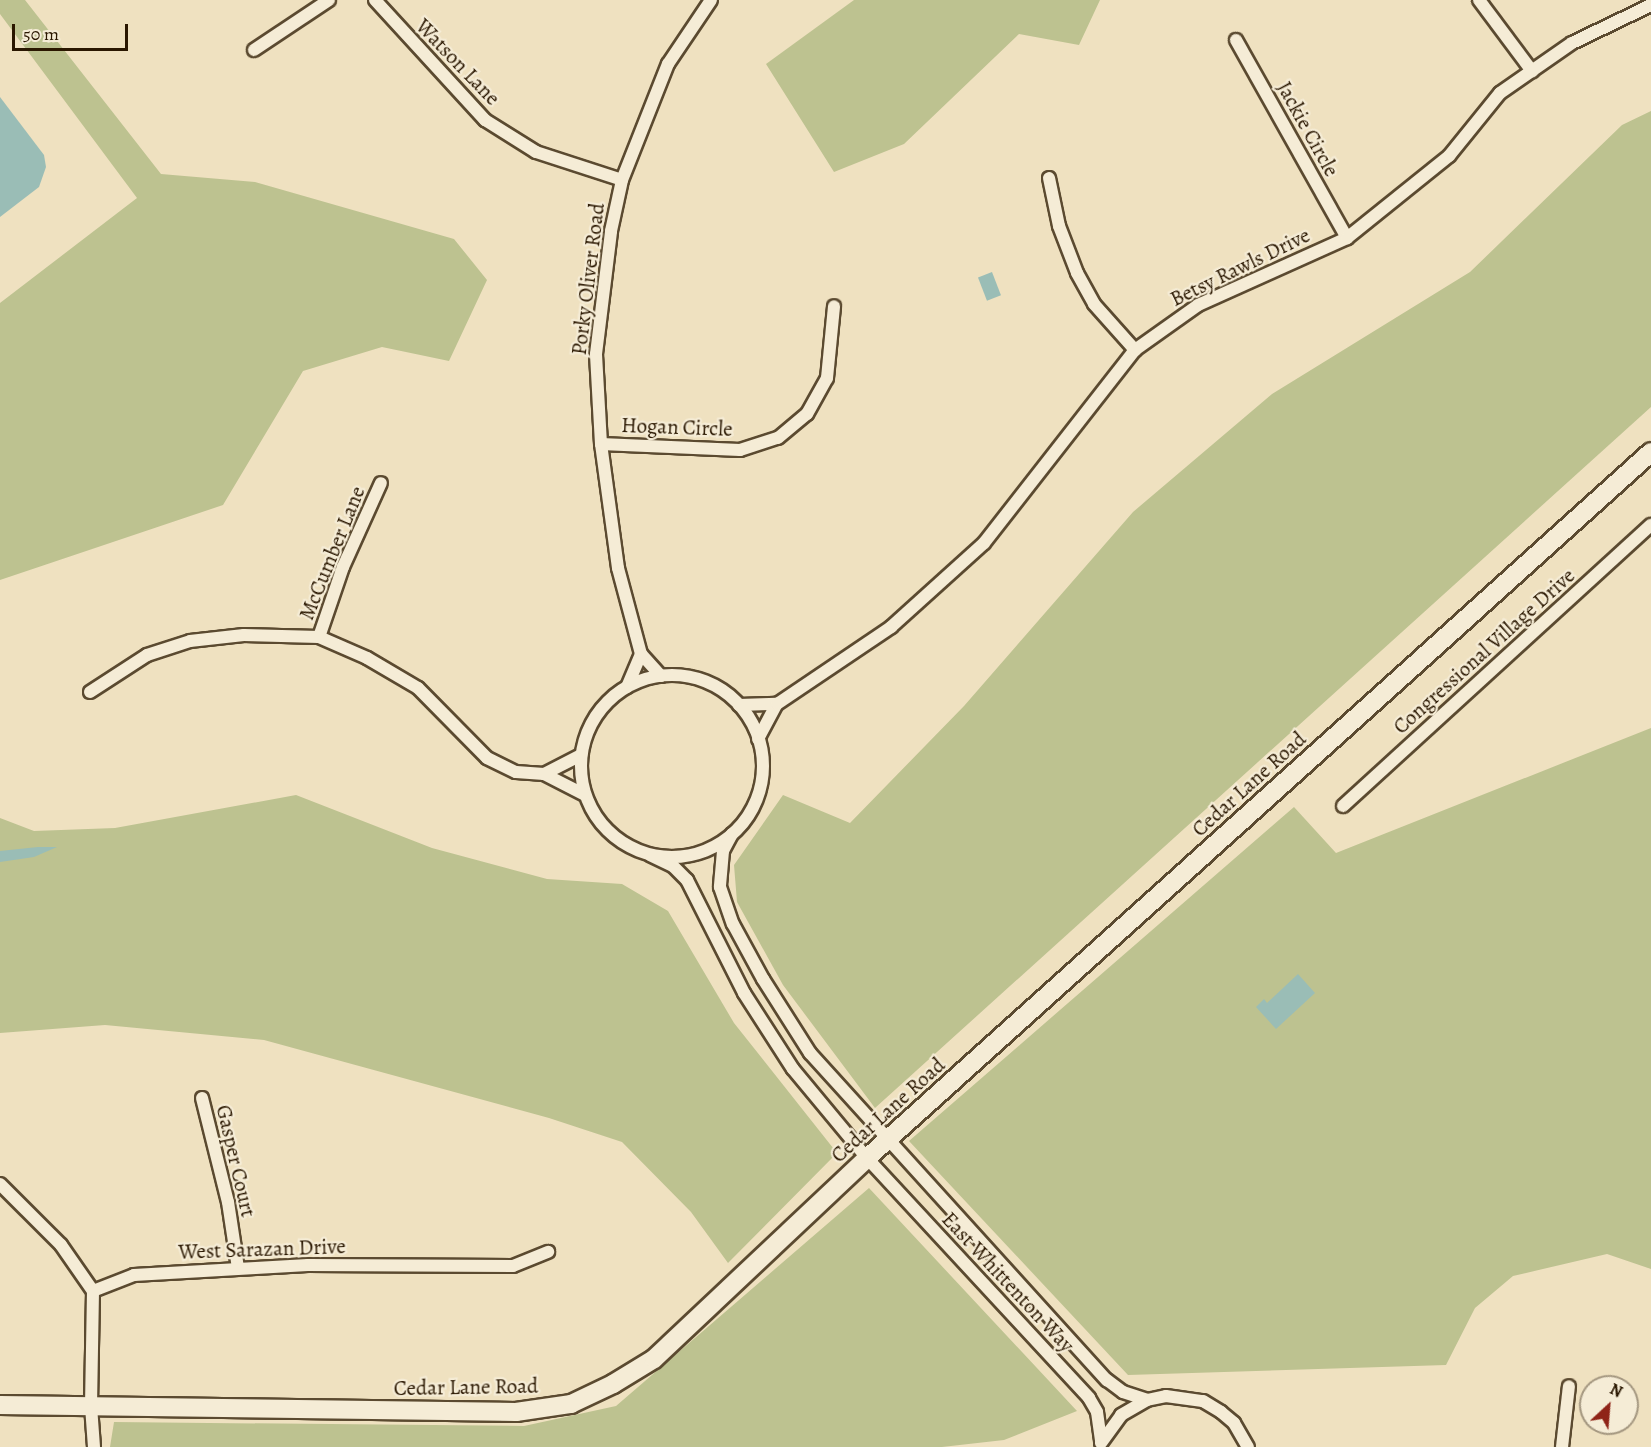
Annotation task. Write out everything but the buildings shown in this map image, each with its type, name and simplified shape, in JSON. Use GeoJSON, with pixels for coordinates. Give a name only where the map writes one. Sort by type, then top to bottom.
{"type":"FeatureCollection","features":[{"type":"Feature","properties":{"kind":"street"},"geometry":{"type":"LineString","coordinates":[[254,50],[329,0]]}},
{"type":"Feature","properties":{"kind":"street","name":"Watson Lane"},"geometry":{"type":"LineString","coordinates":[[375,0],[485,120],[536,152],[622,180]]}},
{"type":"Feature","properties":{"kind":"street","name":"Porky Oliver Road"},"geometry":{"type":"LineString","coordinates":[[661,676],[641,654],[618,568],[601,444],[596,354],[611,231],[622,180],[668,64],[711,0]]}},
{"type":"Feature","properties":{"kind":"street"},"geometry":{"type":"LineString","coordinates":[[1479,0],[1532,71]]}},
{"type":"Feature","properties":{"kind":"street","name":"Betsy Rawls Drive"},"geometry":{"type":"LineString","coordinates":[[758,739],[777,704],[891,627],[984,543],[1135,350],[1198,305],[1347,238],[1449,156],[1500,93],[1572,43],[1651,5]]}},
{"type":"Feature","properties":{"kind":"street","name":"Jackie Circle"},"geometry":{"type":"LineString","coordinates":[[1236,40],[1347,238]]}},
{"type":"Feature","properties":{"kind":"street"},"geometry":{"type":"LineString","coordinates":[[1049,178],[1059,226],[1077,273],[1094,304],[1135,350]]}},
{"type":"Feature","properties":{"kind":"street","name":"Hogan Circle"},"geometry":{"type":"LineString","coordinates":[[601,444],[740,450],[777,438],[807,414],[827,378],[834,306]]}},
{"type":"Feature","properties":{"kind":"street","name":"Cedar Lane Road"},"geometry":{"type":"LineString","coordinates":[[0,1405],[516,1412],[571,1404],[654,1359],[867,1158],[1651,452]]}},
{"type":"Feature","properties":{"kind":"street","name":"McCumber Lane"},"geometry":{"type":"LineString","coordinates":[[319,638],[343,567],[381,483]]}},
{"type":"Feature","properties":{"kind":"street","name":"Congressional Village Drive"},"geometry":{"type":"LineString","coordinates":[[1343,806],[1651,525]]}},
{"type":"Feature","properties":{"kind":"street"},"geometry":{"type":"LineString","coordinates":[[90,692],[147,655],[190,641],[244,635],[319,638],[368,658],[418,688],[487,758],[516,772],[544,774],[585,795]]}},
{"type":"Feature","properties":{"kind":"street"},"geometry":{"type":"LineString","coordinates":[[627,687],[641,654]]}},
{"type":"Feature","properties":{"kind":"street"},"geometry":{"type":"LineString","coordinates":[[661,676],[703,681],[739,705],[758,739],[761,784],[749,815],[732,834],[695,854],[650,855],[606,830],[585,795],[581,755],[597,714],[627,687],[661,676]]}},
{"type":"Feature","properties":{"kind":"street"},"geometry":{"type":"LineString","coordinates":[[739,705],[777,704]]}},
{"type":"Feature","properties":{"kind":"street"},"geometry":{"type":"LineString","coordinates":[[544,774],[581,755]]}},
{"type":"Feature","properties":{"kind":"street","name":"East Whittenton Way"},"geometry":{"type":"LineString","coordinates":[[732,834],[723,851],[719,869],[720,887],[734,924],[810,1053],[886,1141],[1107,1380],[1123,1392],[1147,1400]]}},
{"type":"Feature","properties":{"kind":"street","name":"East Whittenton Way"},"geometry":{"type":"LineString","coordinates":[[650,855],[673,866],[687,880],[769,1035],[867,1158],[1089,1398],[1097,1412],[1100,1444]]}},
{"type":"Feature","properties":{"kind":"street","name":"Gasper Court"},"geometry":{"type":"LineString","coordinates":[[202,1098],[228,1202],[238,1268]]}},
{"type":"Feature","properties":{"kind":"street"},"geometry":{"type":"LineString","coordinates":[[0,1184],[61,1245],[93,1292],[91,1406],[94,1447]]}},
{"type":"Feature","properties":{"kind":"street","name":"West Sarazan Drive"},"geometry":{"type":"LineString","coordinates":[[93,1292],[134,1275],[238,1268],[513,1266],[548,1252]]}},
{"type":"Feature","properties":{"kind":"street"},"geometry":{"type":"LineString","coordinates":[[1562,1447],[1569,1386]]}},
{"type":"Feature","properties":{"kind":"street"},"geometry":{"type":"LineString","coordinates":[[1100,1444],[1121,1415],[1147,1400],[1166,1396],[1203,1401],[1234,1423],[1248,1447]]}},
{"type":"Feature","properties":{"kind":"green space"},"geometry":{"type":"Polygon","coordinates":[[[0,0],[25,0],[161,174],[255,182],[454,239],[487,280],[449,361],[382,347],[303,371],[223,505],[0,580],[0,303],[137,198],[0,14],[0,0]]]}},
{"type":"Feature","properties":{"kind":"green space"},"geometry":{"type":"Polygon","coordinates":[[[854,0],[1100,0],[1079,45],[1019,34],[904,144],[834,172],[766,64],[854,0]]]}},
{"type":"Feature","properties":{"kind":"green space"},"geometry":{"type":"Polygon","coordinates":[[[1651,111],[1651,407],[875,1108],[783,985],[737,902],[734,865],[783,795],[850,823],[964,706],[1133,512],[1272,394],[1470,272],[1622,125],[1651,111]]]}},
{"type":"Feature","properties":{"kind":"green space"},"geometry":{"type":"Polygon","coordinates":[[[1651,728],[1651,1269],[1607,1254],[1513,1276],[1475,1308],[1446,1365],[1128,1375],[909,1141],[1294,807],[1336,853],[1651,728]]]}},
{"type":"Feature","properties":{"kind":"green space"},"geometry":{"type":"Polygon","coordinates":[[[296,795],[432,848],[547,879],[622,884],[668,911],[734,1023],[837,1153],[728,1263],[691,1212],[622,1142],[549,1118],[264,1040],[105,1025],[0,1033],[0,818],[34,831],[115,828],[296,795]]]}},
{"type":"Feature","properties":{"kind":"green space"},"geometry":{"type":"Polygon","coordinates":[[[869,1188],[1077,1411],[1004,1440],[942,1447],[110,1447],[114,1422],[524,1426],[616,1406],[869,1188]]]}},
{"type":"Feature","properties":{"kind":"water"},"geometry":{"type":"Polygon","coordinates":[[[0,97],[44,155],[46,167],[39,187],[0,217],[0,97]]]}},
{"type":"Feature","properties":{"kind":"water"},"geometry":{"type":"Polygon","coordinates":[[[992,272],[1001,295],[987,301],[978,277],[992,272]]]}},
{"type":"Feature","properties":{"kind":"water"},"geometry":{"type":"Polygon","coordinates":[[[57,847],[34,857],[0,862],[0,851],[57,847]]]}},
{"type":"Feature","properties":{"kind":"water"},"geometry":{"type":"Polygon","coordinates":[[[1298,974],[1315,993],[1276,1029],[1256,1007],[1264,999],[1267,1003],[1298,974]]]}}]}
